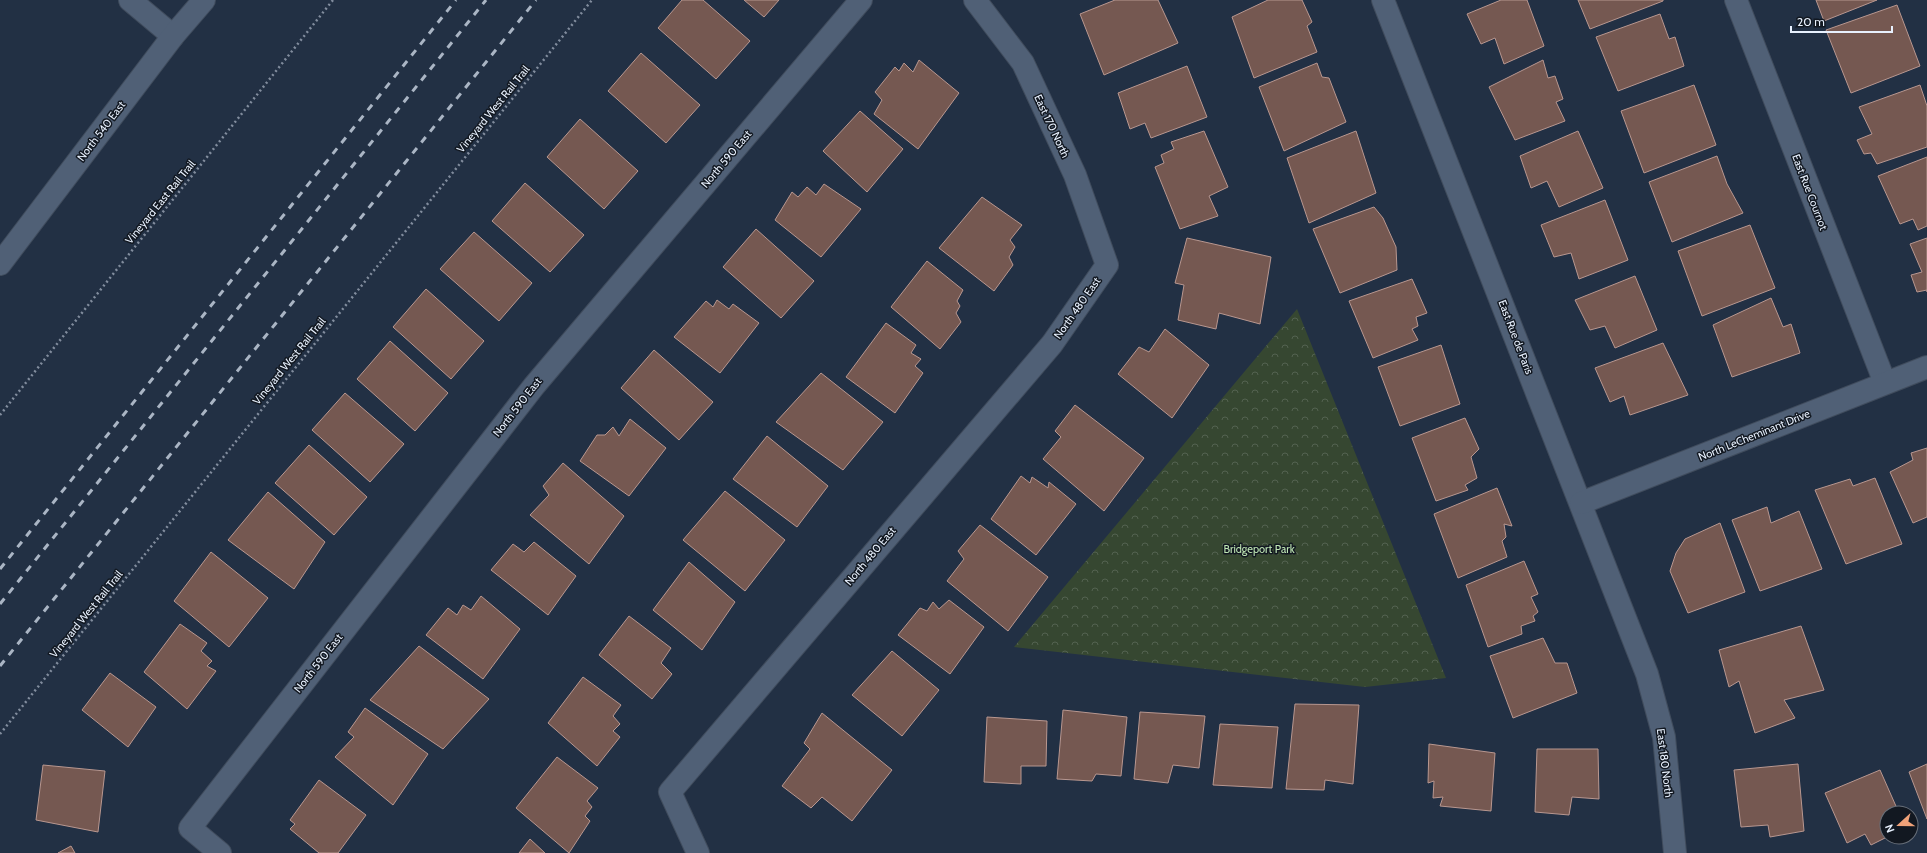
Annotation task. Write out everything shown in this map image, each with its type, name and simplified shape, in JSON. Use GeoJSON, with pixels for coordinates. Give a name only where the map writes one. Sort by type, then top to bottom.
{"type":"FeatureCollection","features":[{"type":"Feature","properties":{"kind":"street"},"geometry":{"type":"LineString","coordinates":[[130,0],[173,36]]}},
{"type":"Feature","properties":{"kind":"street","name":"North 540 East"},"geometry":{"type":"LineString","coordinates":[[0,264],[173,36],[204,0]]}},
{"type":"Feature","properties":{"kind":"street","name":"North 590 East"},"geometry":{"type":"LineString","coordinates":[[220,853],[190,828],[534,386],[861,0]]}},
{"type":"Feature","properties":{"kind":"street","name":"East 170 North"},"geometry":{"type":"LineString","coordinates":[[975,0],[1023,63],[1075,175],[1107,265]]}},
{"type":"Feature","properties":{"kind":"street","name":"East Rue de Paris"},"geometry":{"type":"LineString","coordinates":[[1383,0],[1647,674]]}},
{"type":"Feature","properties":{"kind":"street","name":"East Rue Cournot"},"geometry":{"type":"LineString","coordinates":[[1736,0],[1885,383]]}},
{"type":"Feature","properties":{"kind":"street","name":"North 480 East"},"geometry":{"type":"LineString","coordinates":[[698,853],[670,792],[1052,344],[1107,265]]}},
{"type":"Feature","properties":{"kind":"street","name":"North LeCheminant Drive"},"geometry":{"type":"LineString","coordinates":[[1581,503],[1927,367]]}},
{"type":"Feature","properties":{"kind":"street","name":"East 180 North"},"geometry":{"type":"LineString","coordinates":[[1647,674],[1664,737],[1675,853]]}},
{"type":"Feature","properties":{"kind":"path","name":"Vineyard East Rail Trail"},"geometry":{"type":"LineString","coordinates":[[0,415],[333,0]]}},
{"type":"Feature","properties":{"kind":"path","name":"Vineyard West Rail Trail"},"geometry":{"type":"LineString","coordinates":[[0,734],[592,0]]}},
{"type":"Feature","properties":{"kind":"green space","name":"Bridgeport Park"},"geometry":{"type":"Polygon","coordinates":[[[1297,309],[1446,678],[1365,687],[1014,647],[1297,309]]]}},
{"type":"Feature","properties":{"kind":"building"},"geometry":{"type":"Polygon","coordinates":[[[682,0],[703,0],[750,41],[716,79],[658,28],[682,0]]]}},
{"type":"Feature","properties":{"kind":"building"},"geometry":{"type":"Polygon","coordinates":[[[744,0],[779,0],[764,17],[744,0]]]}},
{"type":"Feature","properties":{"kind":"building"},"geometry":{"type":"Polygon","coordinates":[[[1115,0],[1158,0],[1178,43],[1104,75],[1080,14],[1115,0]]]}},
{"type":"Feature","properties":{"kind":"building"},"geometry":{"type":"Polygon","coordinates":[[[1268,0],[1302,0],[1312,22],[1307,26],[1317,52],[1254,78],[1232,17],[1268,0]]]}},
{"type":"Feature","properties":{"kind":"building"},"geometry":{"type":"Polygon","coordinates":[[[1501,0],[1527,0],[1544,46],[1504,64],[1495,38],[1481,44],[1467,14],[1501,0]]]}},
{"type":"Feature","properties":{"kind":"building"},"geometry":{"type":"Polygon","coordinates":[[[1578,0],[1663,0],[1663,1],[1590,29],[1578,0]]]}},
{"type":"Feature","properties":{"kind":"building"},"geometry":{"type":"Polygon","coordinates":[[[1816,0],[1877,0],[1824,21],[1816,0]]]}},
{"type":"Feature","properties":{"kind":"building"},"geometry":{"type":"Polygon","coordinates":[[[1897,5],[1920,66],[1851,93],[1826,30],[1897,5]]]}},
{"type":"Feature","properties":{"kind":"building"},"geometry":{"type":"Polygon","coordinates":[[[1660,14],[1669,39],[1675,37],[1684,66],[1618,91],[1596,37],[1660,14]]]}},
{"type":"Feature","properties":{"kind":"building"},"geometry":{"type":"Polygon","coordinates":[[[641,53],[700,105],[666,143],[608,91],[641,53]]]}},
{"type":"Feature","properties":{"kind":"building"},"geometry":{"type":"Polygon","coordinates":[[[919,60],[959,93],[918,149],[874,114],[882,100],[875,92],[895,67],[899,71],[904,63],[913,72],[919,60]]]}},
{"type":"Feature","properties":{"kind":"building"},"geometry":{"type":"Polygon","coordinates":[[[1543,60],[1548,78],[1555,76],[1563,99],[1556,102],[1565,121],[1515,140],[1489,87],[1543,60]]]}},
{"type":"Feature","properties":{"kind":"building"},"geometry":{"type":"Polygon","coordinates":[[[1317,63],[1322,77],[1329,78],[1346,122],[1284,151],[1259,87],[1317,63]]]}},
{"type":"Feature","properties":{"kind":"building"},"geometry":{"type":"Polygon","coordinates":[[[1187,66],[1207,117],[1151,138],[1145,123],[1130,129],[1118,93],[1187,66]]]}},
{"type":"Feature","properties":{"kind":"building"},"geometry":{"type":"Polygon","coordinates":[[[1694,85],[1716,145],[1644,173],[1621,111],[1694,85]]]}},
{"type":"Feature","properties":{"kind":"building"},"geometry":{"type":"Polygon","coordinates":[[[1920,85],[1927,106],[1927,147],[1877,164],[1871,153],[1864,154],[1857,140],[1872,134],[1859,107],[1920,85]]]}},
{"type":"Feature","properties":{"kind":"building"},"geometry":{"type":"Polygon","coordinates":[[[860,111],[903,149],[867,192],[823,151],[860,111]]]}},
{"type":"Feature","properties":{"kind":"building"},"geometry":{"type":"Polygon","coordinates":[[[580,119],[638,171],[604,209],[547,157],[580,119]]]}},
{"type":"Feature","properties":{"kind":"building"},"geometry":{"type":"Polygon","coordinates":[[[1204,131],[1228,187],[1209,196],[1218,216],[1180,229],[1155,167],[1164,163],[1161,155],[1174,149],[1171,142],[1204,131]]]}},
{"type":"Feature","properties":{"kind":"building"},"geometry":{"type":"Polygon","coordinates":[[[1356,131],[1376,193],[1309,223],[1287,158],[1356,131]]]}},
{"type":"Feature","properties":{"kind":"building"},"geometry":{"type":"Polygon","coordinates":[[[1578,131],[1603,188],[1559,207],[1547,181],[1531,188],[1520,156],[1578,131]]]}},
{"type":"Feature","properties":{"kind":"building"},"geometry":{"type":"Polygon","coordinates":[[[1717,156],[1727,184],[1743,213],[1672,242],[1649,182],[1717,156]]]}},
{"type":"Feature","properties":{"kind":"building"},"geometry":{"type":"Polygon","coordinates":[[[1927,157],[1927,226],[1918,230],[1913,219],[1900,224],[1878,176],[1927,157]]]}},
{"type":"Feature","properties":{"kind":"building"},"geometry":{"type":"Polygon","coordinates":[[[525,183],[584,235],[550,272],[492,221],[525,183]]]}},
{"type":"Feature","properties":{"kind":"building"},"geometry":{"type":"Polygon","coordinates":[[[824,184],[861,209],[821,257],[775,220],[792,192],[798,197],[807,187],[816,195],[824,184]]]}},
{"type":"Feature","properties":{"kind":"building"},"geometry":{"type":"Polygon","coordinates":[[[982,197],[1022,225],[1010,240],[1015,247],[1009,257],[1013,265],[994,291],[939,248],[982,197]]]}},
{"type":"Feature","properties":{"kind":"building"},"geometry":{"type":"Polygon","coordinates":[[[1605,200],[1628,260],[1579,279],[1571,253],[1554,257],[1541,225],[1605,200]]]}},
{"type":"Feature","properties":{"kind":"building"},"geometry":{"type":"Polygon","coordinates":[[[1374,207],[1383,218],[1396,247],[1397,270],[1340,293],[1313,229],[1374,207]]]}},
{"type":"Feature","properties":{"kind":"building"},"geometry":{"type":"Polygon","coordinates":[[[1750,225],[1775,288],[1702,316],[1678,251],[1750,225]]]}},
{"type":"Feature","properties":{"kind":"building"},"geometry":{"type":"Polygon","coordinates":[[[756,229],[814,281],[781,318],[723,267],[756,229]]]}},
{"type":"Feature","properties":{"kind":"building"},"geometry":{"type":"Polygon","coordinates":[[[474,232],[532,283],[499,321],[440,269],[474,232]]]}},
{"type":"Feature","properties":{"kind":"building"},"geometry":{"type":"Polygon","coordinates":[[[1187,238],[1271,257],[1260,324],[1219,313],[1216,329],[1178,320],[1184,285],[1175,283],[1187,238]]]}},
{"type":"Feature","properties":{"kind":"building"},"geometry":{"type":"Polygon","coordinates":[[[1927,238],[1927,290],[1917,292],[1911,275],[1922,272],[1910,244],[1927,238]]]}},
{"type":"Feature","properties":{"kind":"building"},"geometry":{"type":"Polygon","coordinates":[[[927,261],[963,290],[957,301],[960,306],[956,313],[961,322],[940,349],[891,307],[927,261]]]}},
{"type":"Feature","properties":{"kind":"building"},"geometry":{"type":"Polygon","coordinates":[[[1635,276],[1657,330],[1615,348],[1605,326],[1590,330],[1575,300],[1635,276]]]}},
{"type":"Feature","properties":{"kind":"building"},"geometry":{"type":"Polygon","coordinates":[[[1412,279],[1427,313],[1416,317],[1418,326],[1412,329],[1418,340],[1373,358],[1349,301],[1412,279]]]}},
{"type":"Feature","properties":{"kind":"building"},"geometry":{"type":"Polygon","coordinates":[[[426,289],[484,341],[451,379],[393,327],[426,289]]]}},
{"type":"Feature","properties":{"kind":"building"},"geometry":{"type":"Polygon","coordinates":[[[1771,298],[1783,327],[1791,324],[1800,353],[1732,377],[1713,325],[1771,298]]]}},
{"type":"Feature","properties":{"kind":"building"},"geometry":{"type":"Polygon","coordinates":[[[717,300],[729,309],[733,304],[759,323],[720,373],[674,337],[706,301],[713,307],[717,300]]]}},
{"type":"Feature","properties":{"kind":"building"},"geometry":{"type":"Polygon","coordinates":[[[886,323],[916,345],[911,353],[921,359],[915,366],[923,373],[895,413],[846,377],[886,323]]]}},
{"type":"Feature","properties":{"kind":"building"},"geometry":{"type":"Polygon","coordinates":[[[1165,329],[1209,365],[1172,418],[1118,374],[1139,347],[1149,352],[1165,329]]]}},
{"type":"Feature","properties":{"kind":"building"},"geometry":{"type":"Polygon","coordinates":[[[390,341],[448,393],[415,431],[357,379],[390,341]]]}},
{"type":"Feature","properties":{"kind":"building"},"geometry":{"type":"Polygon","coordinates":[[[1663,343],[1688,395],[1630,415],[1624,396],[1610,402],[1595,368],[1663,343]]]}},
{"type":"Feature","properties":{"kind":"building"},"geometry":{"type":"Polygon","coordinates":[[[1441,345],[1460,404],[1400,426],[1378,367],[1441,345]]]}},
{"type":"Feature","properties":{"kind":"building"},"geometry":{"type":"Polygon","coordinates":[[[654,350],[713,402],[679,440],[621,388],[654,350]]]}},
{"type":"Feature","properties":{"kind":"building"},"geometry":{"type":"Polygon","coordinates":[[[821,373],[883,422],[843,470],[776,422],[821,373]]]}},
{"type":"Feature","properties":{"kind":"building"},"geometry":{"type":"Polygon","coordinates":[[[345,393],[404,444],[370,482],[312,430],[345,393]]]}},
{"type":"Feature","properties":{"kind":"building"},"geometry":{"type":"Polygon","coordinates":[[[1075,405],[1144,458],[1104,511],[1043,459],[1061,437],[1055,431],[1075,405]]]}},
{"type":"Feature","properties":{"kind":"building"},"geometry":{"type":"Polygon","coordinates":[[[1465,418],[1479,449],[1471,457],[1477,478],[1465,485],[1468,490],[1436,501],[1412,438],[1465,418]]]}},
{"type":"Feature","properties":{"kind":"building"},"geometry":{"type":"Polygon","coordinates":[[[630,419],[666,448],[629,496],[580,461],[597,435],[605,435],[613,427],[619,436],[630,419]]]}},
{"type":"Feature","properties":{"kind":"building"},"geometry":{"type":"Polygon","coordinates":[[[767,436],[828,486],[797,527],[733,479],[767,436]]]}},
{"type":"Feature","properties":{"kind":"building"},"geometry":{"type":"Polygon","coordinates":[[[309,445],[367,497],[334,535],[275,483],[309,445]]]}},
{"type":"Feature","properties":{"kind":"building"},"geometry":{"type":"Polygon","coordinates":[[[1927,448],[1927,517],[1913,523],[1890,472],[1913,460],[1911,453],[1927,448]]]}},
{"type":"Feature","properties":{"kind":"building"},"geometry":{"type":"Polygon","coordinates":[[[563,463],[624,516],[589,564],[530,515],[549,495],[543,486],[563,463]]]}},
{"type":"Feature","properties":{"kind":"building"},"geometry":{"type":"Polygon","coordinates":[[[1021,476],[1030,483],[1032,477],[1048,488],[1049,482],[1076,504],[1036,555],[991,519],[1021,476]]]}},
{"type":"Feature","properties":{"kind":"building"},"geometry":{"type":"Polygon","coordinates":[[[1875,478],[1902,544],[1846,564],[1815,490],[1850,479],[1853,486],[1875,478]]]}},
{"type":"Feature","properties":{"kind":"building"},"geometry":{"type":"Polygon","coordinates":[[[1497,488],[1512,526],[1504,524],[1506,537],[1502,541],[1507,557],[1458,578],[1434,514],[1497,488]]]}},
{"type":"Feature","properties":{"kind":"building"},"geometry":{"type":"Polygon","coordinates":[[[725,491],[785,540],[745,591],[683,540],[725,491]]]}},
{"type":"Feature","properties":{"kind":"building"},"geometry":{"type":"Polygon","coordinates":[[[268,492],[325,542],[294,589],[228,540],[268,492]]]}},
{"type":"Feature","properties":{"kind":"building"},"geometry":{"type":"Polygon","coordinates":[[[1767,507],[1771,523],[1799,511],[1822,569],[1760,591],[1732,520],[1767,507]]]}},
{"type":"Feature","properties":{"kind":"building"},"geometry":{"type":"Polygon","coordinates":[[[1720,523],[1745,592],[1688,613],[1670,571],[1676,553],[1685,539],[1720,523]]]}},
{"type":"Feature","properties":{"kind":"building"},"geometry":{"type":"Polygon","coordinates":[[[980,525],[1048,577],[1008,631],[947,581],[964,559],[958,551],[980,525]]]}},
{"type":"Feature","properties":{"kind":"building"},"geometry":{"type":"Polygon","coordinates":[[[534,542],[576,576],[548,615],[491,570],[513,544],[524,552],[534,542]]]}},
{"type":"Feature","properties":{"kind":"building"},"geometry":{"type":"Polygon","coordinates":[[[211,552],[268,598],[229,647],[174,601],[211,552]]]}},
{"type":"Feature","properties":{"kind":"building"},"geometry":{"type":"Polygon","coordinates":[[[1524,561],[1538,594],[1531,597],[1538,612],[1533,616],[1535,621],[1521,626],[1522,634],[1488,647],[1466,585],[1524,561]]]}},
{"type":"Feature","properties":{"kind":"building"},"geometry":{"type":"Polygon","coordinates":[[[689,562],[735,602],[702,650],[653,610],[689,562]]]}},
{"type":"Feature","properties":{"kind":"building"},"geometry":{"type":"Polygon","coordinates":[[[481,596],[520,629],[483,679],[426,635],[448,608],[457,615],[463,605],[471,610],[481,596]]]}},
{"type":"Feature","properties":{"kind":"building"},"geometry":{"type":"Polygon","coordinates":[[[949,600],[984,627],[950,674],[898,635],[920,608],[927,611],[933,602],[939,609],[949,600]]]}},
{"type":"Feature","properties":{"kind":"building"},"geometry":{"type":"Polygon","coordinates":[[[629,616],[671,648],[661,663],[672,674],[652,699],[599,655],[629,616]]]}},
{"type":"Feature","properties":{"kind":"building"},"geometry":{"type":"Polygon","coordinates":[[[180,624],[207,643],[201,651],[212,661],[207,666],[216,671],[187,709],[144,672],[180,624]]]}},
{"type":"Feature","properties":{"kind":"building"},"geometry":{"type":"Polygon","coordinates":[[[1801,626],[1824,690],[1784,700],[1795,718],[1755,733],[1739,681],[1729,687],[1719,650],[1801,626]]]}},
{"type":"Feature","properties":{"kind":"building"},"geometry":{"type":"Polygon","coordinates":[[[1543,638],[1555,663],[1567,663],[1577,693],[1513,718],[1490,656],[1543,638]]]}},
{"type":"Feature","properties":{"kind":"building"},"geometry":{"type":"Polygon","coordinates":[[[419,646],[489,699],[443,749],[370,700],[419,646]]]}},
{"type":"Feature","properties":{"kind":"building"},"geometry":{"type":"Polygon","coordinates":[[[892,651],[939,690],[902,736],[852,695],[892,651]]]}},
{"type":"Feature","properties":{"kind":"building"},"geometry":{"type":"Polygon","coordinates":[[[110,673],[156,707],[128,747],[82,710],[110,673]]]}},
{"type":"Feature","properties":{"kind":"building"},"geometry":{"type":"Polygon","coordinates":[[[583,677],[621,705],[613,716],[620,724],[613,731],[620,737],[597,766],[548,723],[583,677]]]}},
{"type":"Feature","properties":{"kind":"building"},"geometry":{"type":"Polygon","coordinates":[[[1295,704],[1359,705],[1353,784],[1325,780],[1324,790],[1286,789],[1295,704]]]}},
{"type":"Feature","properties":{"kind":"building"},"geometry":{"type":"Polygon","coordinates":[[[365,708],[428,754],[393,805],[335,757],[354,737],[348,732],[365,708]]]}},
{"type":"Feature","properties":{"kind":"building"},"geometry":{"type":"Polygon","coordinates":[[[1063,710],[1127,717],[1121,776],[1096,774],[1092,781],[1057,779],[1063,710]]]}},
{"type":"Feature","properties":{"kind":"building"},"geometry":{"type":"Polygon","coordinates":[[[1140,712],[1205,716],[1199,768],[1173,765],[1168,783],[1134,779],[1140,712]]]}},
{"type":"Feature","properties":{"kind":"building"},"geometry":{"type":"Polygon","coordinates":[[[822,713],[892,770],[852,821],[822,797],[811,808],[782,786],[810,749],[804,743],[822,713]]]}},
{"type":"Feature","properties":{"kind":"building"},"geometry":{"type":"Polygon","coordinates":[[[987,717],[1047,721],[1046,766],[1021,766],[1021,784],[984,782],[987,717]]]}},
{"type":"Feature","properties":{"kind":"building"},"geometry":{"type":"Polygon","coordinates":[[[1220,724],[1278,727],[1272,788],[1213,785],[1220,724]]]}},
{"type":"Feature","properties":{"kind":"building"},"geometry":{"type":"Polygon","coordinates":[[[1429,744],[1495,753],[1491,811],[1440,806],[1443,797],[1433,798],[1434,781],[1428,783],[1429,744]]]}},
{"type":"Feature","properties":{"kind":"building"},"geometry":{"type":"Polygon","coordinates":[[[1537,749],[1598,749],[1599,799],[1572,797],[1569,815],[1535,812],[1537,749]]]}},
{"type":"Feature","properties":{"kind":"building"},"geometry":{"type":"Polygon","coordinates":[[[557,757],[598,788],[587,801],[592,807],[585,816],[590,821],[569,853],[516,808],[557,757]]]}},
{"type":"Feature","properties":{"kind":"building"},"geometry":{"type":"Polygon","coordinates":[[[1798,764],[1804,831],[1770,837],[1768,825],[1741,827],[1734,770],[1798,764]]]}},
{"type":"Feature","properties":{"kind":"building"},"geometry":{"type":"Polygon","coordinates":[[[1927,764],[1927,819],[1909,772],[1927,764]]]}},
{"type":"Feature","properties":{"kind":"building"},"geometry":{"type":"Polygon","coordinates":[[[43,765],[105,771],[98,832],[36,820],[43,765]]]}},
{"type":"Feature","properties":{"kind":"building"},"geometry":{"type":"Polygon","coordinates":[[[1880,770],[1895,805],[1879,805],[1879,841],[1871,845],[1865,834],[1847,843],[1825,793],[1880,770]]]}},
{"type":"Feature","properties":{"kind":"building"},"geometry":{"type":"Polygon","coordinates":[[[319,780],[366,815],[338,853],[319,853],[290,829],[295,824],[290,820],[319,780]]]}},
{"type":"Feature","properties":{"kind":"building"},"geometry":{"type":"Polygon","coordinates":[[[530,839],[545,853],[519,853],[530,839]]]}},
{"type":"Feature","properties":{"kind":"building"},"geometry":{"type":"Polygon","coordinates":[[[71,846],[75,853],[58,853],[71,846]]]}},
{"type":"Feature","properties":{"kind":"railway"},"geometry":{"type":"LineString","coordinates":[[0,569],[456,0]]}},
{"type":"Feature","properties":{"kind":"railway"},"geometry":{"type":"LineString","coordinates":[[0,604],[486,0]]}},
{"type":"Feature","properties":{"kind":"railway"},"geometry":{"type":"LineString","coordinates":[[0,666],[536,0]]}}]}
